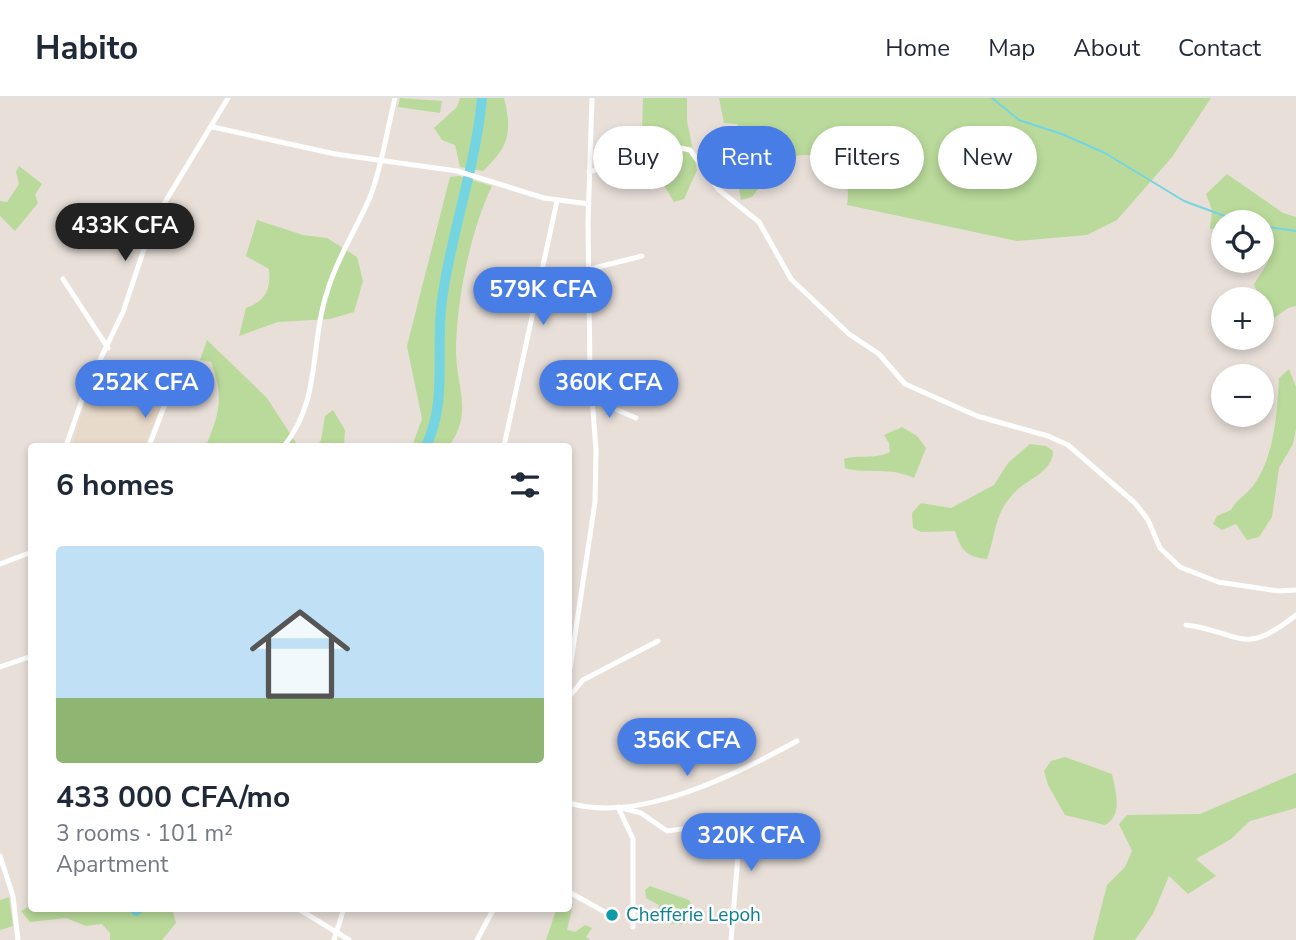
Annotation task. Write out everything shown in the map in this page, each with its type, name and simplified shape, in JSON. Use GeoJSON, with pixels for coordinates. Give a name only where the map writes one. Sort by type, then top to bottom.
{"type":"FeatureCollection","features":[{"type":"Feature","properties":{"kind":"street"},"geometry":{"type":"LineString","coordinates":[[67,443],[85,391],[108,348],[153,222],[213,127],[228,98]]}},
{"type":"Feature","properties":{"kind":"street"},"geometry":{"type":"LineString","coordinates":[[286,443],[309,403],[314,351],[327,292],[337,261],[370,196],[395,98]]}},
{"type":"Feature","properties":{"kind":"street"},"geometry":{"type":"LineString","coordinates":[[572,655],[595,502],[589,204],[592,98]]}},
{"type":"Feature","properties":{"kind":"street"},"geometry":{"type":"LineString","coordinates":[[213,127],[335,154],[380,158],[457,171],[557,201],[589,204]]}},
{"type":"Feature","properties":{"kind":"street"},"geometry":{"type":"LineString","coordinates":[[589,172],[660,149],[690,150],[718,189],[759,222],[785,271],[798,288],[849,334],[879,354],[905,383],[967,412],[1055,438],[1073,448],[1135,503],[1150,522],[1160,548],[1180,567],[1223,583],[1279,591],[1296,590]]}},
{"type":"Feature","properties":{"kind":"street"},"geometry":{"type":"LineString","coordinates":[[505,443],[557,201]]}},
{"type":"Feature","properties":{"kind":"street"},"geometry":{"type":"LineString","coordinates":[[590,269],[642,256]]}},
{"type":"Feature","properties":{"kind":"street"},"geometry":{"type":"LineString","coordinates":[[63,278],[108,348]]}},
{"type":"Feature","properties":{"kind":"street"},"geometry":{"type":"LineString","coordinates":[[592,399],[636,418]]}},
{"type":"Feature","properties":{"kind":"street"},"geometry":{"type":"LineString","coordinates":[[150,443],[165,404]]}},
{"type":"Feature","properties":{"kind":"street"},"geometry":{"type":"LineString","coordinates":[[0,564],[28,554]]}},
{"type":"Feature","properties":{"kind":"street"},"geometry":{"type":"LineString","coordinates":[[1186,625],[1243,641],[1272,632],[1296,615]]}},
{"type":"Feature","properties":{"kind":"street"},"geometry":{"type":"LineString","coordinates":[[572,693],[583,680],[658,641]]}},
{"type":"Feature","properties":{"kind":"street"},"geometry":{"type":"LineString","coordinates":[[0,667],[28,657]]}},
{"type":"Feature","properties":{"kind":"street"},"geometry":{"type":"LineString","coordinates":[[572,804],[585,807],[618,807],[715,784],[797,741]]}},
{"type":"Feature","properties":{"kind":"street"},"geometry":{"type":"LineString","coordinates":[[618,807],[633,839],[633,927]]}},
{"type":"Feature","properties":{"kind":"street"},"geometry":{"type":"LineString","coordinates":[[618,807],[641,813],[667,831],[697,827],[740,831],[731,940]]}},
{"type":"Feature","properties":{"kind":"street"},"geometry":{"type":"LineString","coordinates":[[0,856],[13,896],[18,940]]}},
{"type":"Feature","properties":{"kind":"street"},"geometry":{"type":"LineString","coordinates":[[572,894],[603,911]]}},
{"type":"Feature","properties":{"kind":"street"},"geometry":{"type":"LineString","coordinates":[[303,912],[349,940]]}},
{"type":"Feature","properties":{"kind":"street"},"geometry":{"type":"LineString","coordinates":[[334,940],[343,912]]}},
{"type":"Feature","properties":{"kind":"street"},"geometry":{"type":"LineString","coordinates":[[477,940],[492,912]]}},
{"type":"Feature","properties":{"kind":"shaded area"},"geometry":{"type":"Polygon","coordinates":[[[107,392],[159,411],[146,443],[73,443],[86,400],[107,392]]]}},
{"type":"Feature","properties":{"kind":"green space"},"geometry":{"type":"Polygon","coordinates":[[[400,98],[442,101],[440,113],[398,107],[400,98]]]}},
{"type":"Feature","properties":{"kind":"green space"},"geometry":{"type":"Polygon","coordinates":[[[460,98],[504,98],[508,121],[506,139],[498,155],[483,171],[460,167],[455,145],[442,140],[434,128],[457,107],[460,98]]]}},
{"type":"Feature","properties":{"kind":"green space"},"geometry":{"type":"Polygon","coordinates":[[[643,98],[687,98],[687,121],[697,170],[684,199],[674,202],[666,189],[683,189],[683,126],[642,126],[643,98]]]}},
{"type":"Feature","properties":{"kind":"green space"},"geometry":{"type":"Polygon","coordinates":[[[719,98],[1211,98],[1172,157],[1117,220],[1087,235],[1017,241],[847,205],[848,189],[924,189],[924,126],[810,126],[810,155],[796,156],[796,126],[738,126],[724,123],[719,98]]]}},
{"type":"Feature","properties":{"kind":"green space"},"geometry":{"type":"Polygon","coordinates":[[[19,166],[42,184],[35,195],[38,203],[15,231],[0,216],[0,201],[7,202],[19,184],[16,172],[19,166]]]}},
{"type":"Feature","properties":{"kind":"green space"},"geometry":{"type":"Polygon","coordinates":[[[1227,174],[1283,213],[1296,217],[1296,306],[1288,308],[1274,318],[1274,287],[1255,287],[1254,284],[1261,273],[1274,273],[1274,210],[1212,210],[1206,194],[1227,174]]]}},
{"type":"Feature","properties":{"kind":"green space"},"geometry":{"type":"Polygon","coordinates":[[[459,176],[492,186],[471,245],[459,312],[456,353],[462,412],[451,443],[413,443],[422,419],[407,346],[450,177],[459,176]]]}},
{"type":"Feature","properties":{"kind":"green space"},"geometry":{"type":"Polygon","coordinates":[[[739,189],[758,189],[752,197],[741,200],[739,189]]]}},
{"type":"Feature","properties":{"kind":"green space"},"geometry":{"type":"Polygon","coordinates":[[[257,220],[303,235],[327,238],[357,257],[363,281],[354,312],[330,319],[278,322],[239,336],[246,308],[263,298],[269,283],[269,269],[246,256],[257,220]]]}},
{"type":"Feature","properties":{"kind":"green space"},"geometry":{"type":"Polygon","coordinates":[[[207,340],[267,398],[296,443],[207,443],[215,423],[219,395],[211,362],[200,360],[207,340]]]}},
{"type":"Feature","properties":{"kind":"green space"},"geometry":{"type":"Polygon","coordinates":[[[1289,369],[1296,387],[1296,429],[1293,444],[1279,468],[1272,517],[1259,537],[1247,540],[1236,524],[1222,530],[1213,524],[1217,516],[1231,510],[1260,474],[1274,434],[1279,378],[1289,369]]]}},
{"type":"Feature","properties":{"kind":"green space"},"geometry":{"type":"Polygon","coordinates":[[[333,410],[345,430],[344,443],[319,443],[325,416],[333,410]]]}},
{"type":"Feature","properties":{"kind":"green space"},"geometry":{"type":"Polygon","coordinates":[[[902,427],[917,436],[926,448],[914,478],[896,472],[845,468],[844,459],[878,456],[890,452],[884,435],[902,427]]]}},
{"type":"Feature","properties":{"kind":"green space"},"geometry":{"type":"Polygon","coordinates":[[[1030,444],[1046,446],[1053,451],[1052,458],[1040,474],[1009,498],[997,523],[987,559],[965,551],[955,531],[921,532],[913,528],[912,513],[921,503],[951,508],[994,485],[1008,463],[1030,444]]]}},
{"type":"Feature","properties":{"kind":"green space"},"geometry":{"type":"Polygon","coordinates":[[[1065,757],[1112,774],[1116,809],[1111,821],[1105,825],[1065,815],[1048,785],[1044,771],[1051,761],[1065,757]]]}},
{"type":"Feature","properties":{"kind":"green space"},"geometry":{"type":"Polygon","coordinates":[[[1296,773],[1296,808],[1250,821],[1231,839],[1196,859],[1216,876],[1188,894],[1169,876],[1153,914],[1135,940],[1093,940],[1107,885],[1125,867],[1132,851],[1119,824],[1127,815],[1200,814],[1296,773]]]}},
{"type":"Feature","properties":{"kind":"green space"},"geometry":{"type":"Polygon","coordinates":[[[650,886],[689,900],[692,907],[684,924],[656,923],[659,905],[646,898],[645,890],[650,886]]]}},
{"type":"Feature","properties":{"kind":"green space"},"geometry":{"type":"Polygon","coordinates":[[[9,897],[13,926],[0,930],[0,900],[9,897]]]}},
{"type":"Feature","properties":{"kind":"green space"},"geometry":{"type":"Polygon","coordinates":[[[28,907],[28,912],[173,912],[176,923],[162,940],[110,940],[110,933],[102,924],[86,926],[66,918],[30,922],[21,911],[28,907]]]}},
{"type":"Feature","properties":{"kind":"green space"},"geometry":{"type":"Polygon","coordinates":[[[555,912],[571,912],[567,930],[575,932],[585,925],[592,928],[586,937],[590,940],[546,940],[555,912]]]}},
{"type":"Feature","properties":{"kind":"waterway"},"geometry":{"type":"LineString","coordinates":[[427,443],[437,409],[443,293],[475,147],[482,98]]}},
{"type":"Feature","properties":{"kind":"waterway"},"geometry":{"type":"LineString","coordinates":[[992,98],[1019,120],[1062,134],[1105,153],[1184,201],[1211,211]]}},
{"type":"Feature","properties":{"kind":"waterway"},"geometry":{"type":"LineString","coordinates":[[1274,228],[1296,231]]}},
{"type":"Feature","properties":{"kind":"place","name":"Chefferie Lepoh"},"geometry":{"type":"Point","coordinates":[612,915]}}]}
